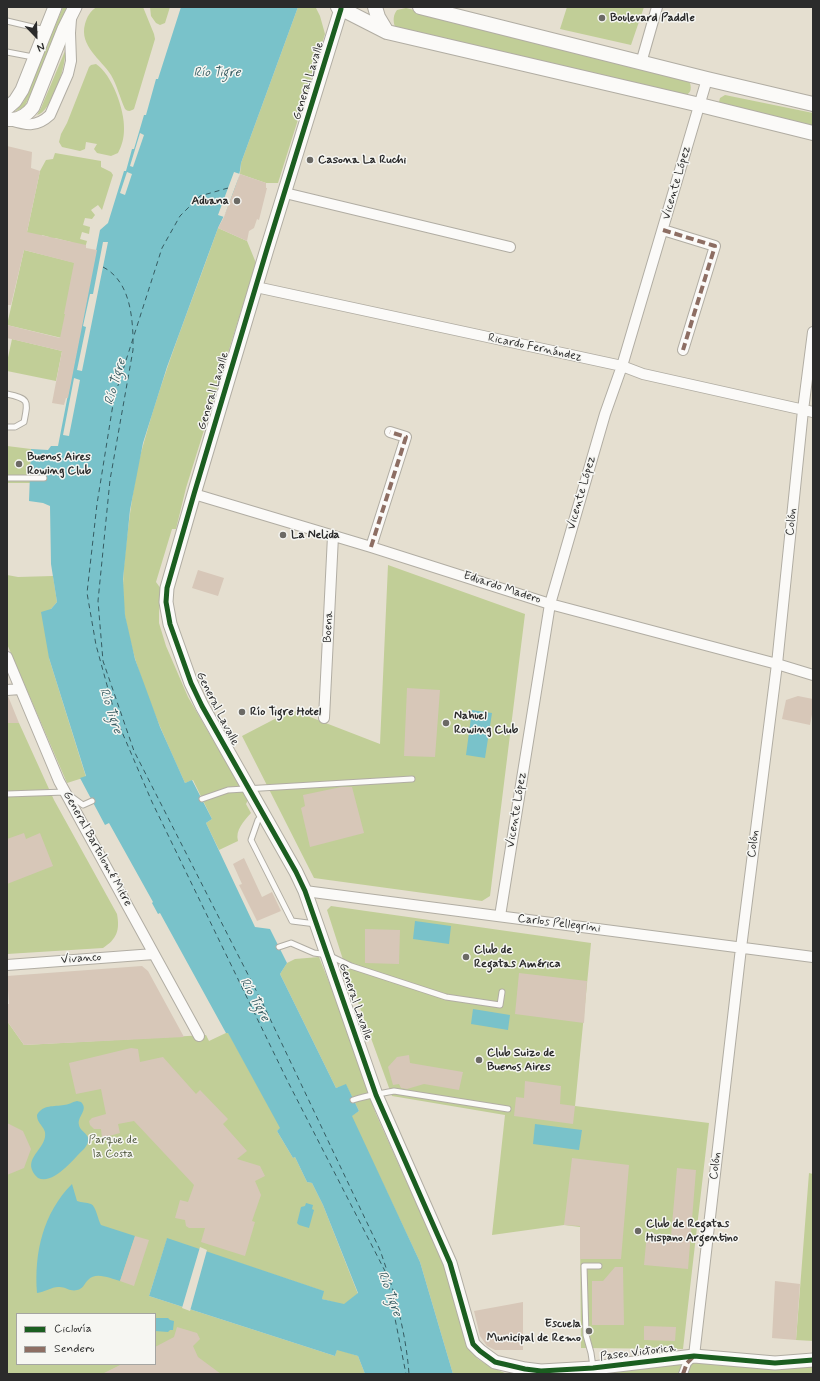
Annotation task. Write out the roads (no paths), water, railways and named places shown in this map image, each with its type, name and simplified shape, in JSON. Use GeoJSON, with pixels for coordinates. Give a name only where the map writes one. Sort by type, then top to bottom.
{"type":"FeatureCollection","features":[{"type":"Feature","properties":{"kind":"main road"},"geometry":{"type":"LineString","coordinates":[[376,7],[378,17],[387,32]]}},
{"type":"Feature","properties":{"kind":"main road"},"geometry":{"type":"LineString","coordinates":[[420,7],[641,63],[813,104]]}},
{"type":"Feature","properties":{"kind":"main road"},"geometry":{"type":"LineString","coordinates":[[340,8],[387,32],[813,133]]}},
{"type":"Feature","properties":{"kind":"street"},"geometry":{"type":"LineString","coordinates":[[8,116],[35,58],[55,7]]}},
{"type":"Feature","properties":{"kind":"street"},"geometry":{"type":"LineString","coordinates":[[641,63],[658,7]]}},
{"type":"Feature","properties":{"kind":"street","name":"General Lavalle"},"geometry":{"type":"LineString","coordinates":[[340,8],[194,494],[168,588],[167,612],[191,683],[202,706],[296,872],[317,924],[376,1095],[450,1263],[473,1344],[495,1362]]}},
{"type":"Feature","properties":{"kind":"street"},"geometry":{"type":"LineString","coordinates":[[8,116],[19,119],[33,107],[73,10]]}},
{"type":"Feature","properties":{"kind":"street"},"geometry":{"type":"LineString","coordinates":[[8,116],[24,124],[30,125],[45,120],[50,115],[68,74],[71,61],[70,33],[73,10]]}},
{"type":"Feature","properties":{"kind":"street","name":"Vicente López"},"geometry":{"type":"LineString","coordinates":[[500,916],[550,604],[605,414],[622,366],[707,79]]}},
{"type":"Feature","properties":{"kind":"street"},"geometry":{"type":"LineString","coordinates":[[285,193],[510,247]]}},
{"type":"Feature","properties":{"kind":"street"},"geometry":{"type":"LineString","coordinates":[[663,230],[715,246],[683,350]]}},
{"type":"Feature","properties":{"kind":"street","name":"Ricardo Fernández"},"geometry":{"type":"LineString","coordinates":[[256,287],[622,366],[643,374],[808,411]]}},
{"type":"Feature","properties":{"kind":"street","name":"Colón"},"geometry":{"type":"LineString","coordinates":[[694,1356],[741,948],[808,411],[813,332]]}},
{"type":"Feature","properties":{"kind":"street"},"geometry":{"type":"LineString","coordinates":[[371,547],[406,437],[390,432]]}},
{"type":"Feature","properties":{"kind":"street","name":"Eduardo Madero"},"geometry":{"type":"LineString","coordinates":[[194,494],[371,547],[550,604],[777,664],[813,675]]}},
{"type":"Feature","properties":{"kind":"street","name":"Boena"},"geometry":{"type":"LineString","coordinates":[[324,718],[333,536]]}},
{"type":"Feature","properties":{"kind":"street","name":"General Bartolomé Mitre"},"geometry":{"type":"LineString","coordinates":[[7,657],[65,792],[199,1036]]}},
{"type":"Feature","properties":{"kind":"street"},"geometry":{"type":"LineString","coordinates":[[7,690],[20,689]]}},
{"type":"Feature","properties":{"kind":"street","name":"Carlos Pellegrini"},"geometry":{"type":"LineString","coordinates":[[304,891],[813,958]]}},
{"type":"Feature","properties":{"kind":"street","name":"Vivanco"},"geometry":{"type":"LineString","coordinates":[[7,965],[154,954]]}},
{"type":"Feature","properties":{"kind":"street"},"geometry":{"type":"LineString","coordinates":[[683,1374],[687,1363],[694,1356]]}},
{"type":"Feature","properties":{"kind":"street","name":"Paseo Victorica"},"geometry":{"type":"LineString","coordinates":[[495,1362],[541,1371],[593,1371],[694,1356],[775,1363],[813,1360]]}},
{"type":"Feature","properties":{"kind":"street"},"geometry":{"type":"LineString","coordinates":[[495,1362],[522,1374]]}},
{"type":"Feature","properties":{"kind":"lane"},"geometry":{"type":"LineString","coordinates":[[7,21],[46,30]]}},
{"type":"Feature","properties":{"kind":"lane"},"geometry":{"type":"LineString","coordinates":[[7,52],[35,58]]}},
{"type":"Feature","properties":{"kind":"lane"},"geometry":{"type":"LineString","coordinates":[[7,394],[23,398],[26,401],[27,406],[24,422],[15,427],[7,426]]}},
{"type":"Feature","properties":{"kind":"lane"},"geometry":{"type":"LineString","coordinates":[[7,478],[44,478]]}},
{"type":"Feature","properties":{"kind":"lane"},"geometry":{"type":"LineString","coordinates":[[202,799],[228,790],[250,790],[412,779]]}},
{"type":"Feature","properties":{"kind":"lane"},"geometry":{"type":"LineString","coordinates":[[7,794],[65,792],[82,805],[92,801]]}},
{"type":"Feature","properties":{"kind":"lane"},"geometry":{"type":"LineString","coordinates":[[263,813],[258,820],[251,840],[292,921],[317,924]]}},
{"type":"Feature","properties":{"kind":"lane"},"geometry":{"type":"LineString","coordinates":[[279,947],[291,943],[314,953],[328,955],[351,966],[446,997],[500,1005],[502,992]]}},
{"type":"Feature","properties":{"kind":"lane"},"geometry":{"type":"LineString","coordinates":[[353,1100],[365,1096],[394,1091],[508,1109]]}},
{"type":"Feature","properties":{"kind":"lane"},"geometry":{"type":"LineString","coordinates":[[593,1371],[592,1353],[586,1335],[584,1266],[599,1266]]}},
{"type":"Feature","properties":{"kind":"water","name":"Río Tigre"},"geometry":{"type":"Polygon","coordinates":[[[181,7],[298,7],[241,163],[238,180],[226,212],[218,228],[167,367],[143,443],[130,510],[123,579],[125,615],[135,659],[160,727],[185,783],[192,780],[212,819],[206,823],[255,927],[270,929],[287,963],[280,974],[336,1088],[346,1084],[359,1111],[352,1116],[420,1262],[453,1374],[365,1374],[358,1356],[337,1350],[335,1356],[149,1296],[167,1238],[324,1291],[322,1299],[344,1304],[358,1293],[323,1205],[312,1183],[307,1182],[295,1157],[293,1158],[277,1131],[280,1128],[228,1033],[226,1033],[160,913],[158,914],[152,903],[153,902],[109,823],[105,825],[80,778],[86,776],[49,658],[41,612],[51,609],[57,602],[51,564],[50,506],[43,503],[29,501],[31,449],[48,450],[51,446],[58,446],[100,230],[108,223],[124,171],[126,171],[132,149],[134,149],[144,115],[146,115],[156,79],[158,79],[181,7]]]}},
{"type":"Feature","properties":{"kind":"water"},"geometry":{"type":"Polygon","coordinates":[[[472,710],[492,713],[485,758],[466,755],[472,710]]]}},
{"type":"Feature","properties":{"kind":"water"},"geometry":{"type":"Polygon","coordinates":[[[415,921],[451,926],[449,944],[413,939],[415,921]]]}},
{"type":"Feature","properties":{"kind":"water"},"geometry":{"type":"Polygon","coordinates":[[[473,1009],[510,1015],[508,1030],[471,1024],[473,1009]]]}},
{"type":"Feature","properties":{"kind":"water"},"geometry":{"type":"Polygon","coordinates":[[[77,1101],[81,1102],[84,1108],[79,1125],[88,1137],[87,1144],[84,1149],[57,1175],[44,1179],[38,1178],[33,1172],[31,1166],[34,1156],[45,1137],[45,1131],[37,1118],[39,1111],[49,1107],[66,1105],[77,1101]]]}},
{"type":"Feature","properties":{"kind":"water"},"geometry":{"type":"Polygon","coordinates":[[[535,1124],[582,1130],[579,1150],[533,1144],[535,1124]]]}},
{"type":"Feature","properties":{"kind":"water"},"geometry":{"type":"Polygon","coordinates":[[[72,1184],[77,1201],[93,1205],[101,1225],[135,1236],[120,1281],[104,1276],[95,1276],[91,1277],[79,1289],[72,1290],[58,1287],[37,1293],[37,1263],[42,1234],[54,1208],[62,1195],[72,1184]]]}},
{"type":"Feature","properties":{"kind":"water"},"geometry":{"type":"Polygon","coordinates":[[[306,1203],[313,1205],[312,1209],[314,1210],[309,1228],[297,1223],[301,1207],[305,1206],[306,1203]]]}},
{"type":"Feature","properties":{"kind":"water"},"geometry":{"type":"Polygon","coordinates":[[[156,1318],[168,1318],[174,1321],[173,1330],[168,1332],[156,1331],[156,1318]]]}},
{"type":"Feature","properties":{"kind":"place","name":"Boulevard Paddle"},"geometry":{"type":"Point","coordinates":[602,18]}},
{"type":"Feature","properties":{"kind":"place","name":"Casona La Ruchi"},"geometry":{"type":"Point","coordinates":[310,160]}},
{"type":"Feature","properties":{"kind":"place","name":"Aduana"},"geometry":{"type":"Point","coordinates":[237,201]}},
{"type":"Feature","properties":{"kind":"place","name":"Buenos Aires Rowing Club"},"geometry":{"type":"Point","coordinates":[19,464]}},
{"type":"Feature","properties":{"kind":"place","name":"La Nelida"},"geometry":{"type":"Point","coordinates":[283,535]}},
{"type":"Feature","properties":{"kind":"place","name":"Río Tigre Hotel"},"geometry":{"type":"Point","coordinates":[242,712]}},
{"type":"Feature","properties":{"kind":"place","name":"Nahuel Rowing Club"},"geometry":{"type":"Point","coordinates":[446,723]}},
{"type":"Feature","properties":{"kind":"place","name":"Club de Regatas América"},"geometry":{"type":"Point","coordinates":[466,957]}},
{"type":"Feature","properties":{"kind":"place","name":"Club Suizo de Buenos Aires"},"geometry":{"type":"Point","coordinates":[479,1060]}},
{"type":"Feature","properties":{"kind":"place","name":"Club de Regatas Hispano Argentino"},"geometry":{"type":"Point","coordinates":[638,1231]}},
{"type":"Feature","properties":{"kind":"place","name":"Escuela Municipal de Remo"},"geometry":{"type":"Point","coordinates":[589,1331]}},
{"type":"Feature","properties":{"kind":"park label","name":"Parque de la Costa"},"geometry":{"type":"Point","coordinates":[113,1147]}}]}
